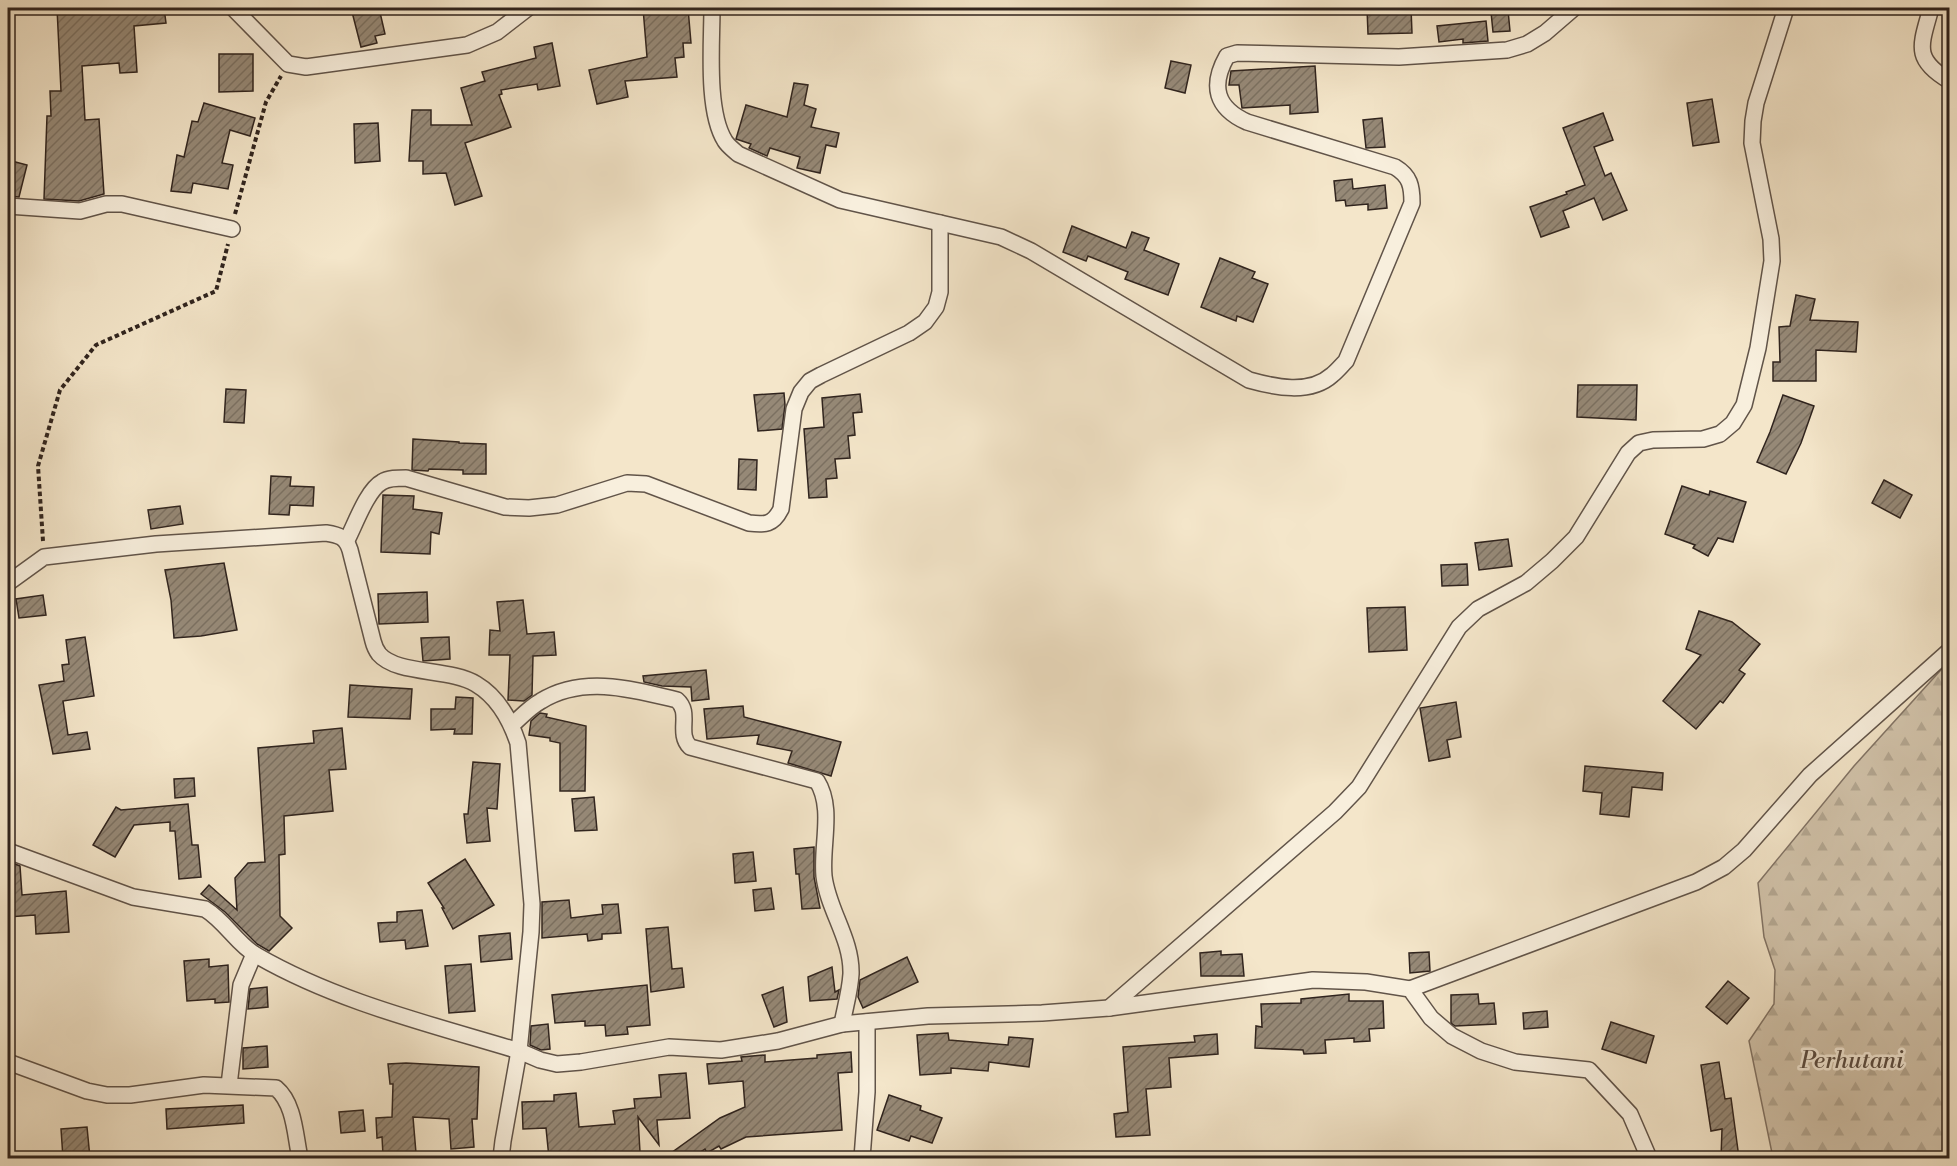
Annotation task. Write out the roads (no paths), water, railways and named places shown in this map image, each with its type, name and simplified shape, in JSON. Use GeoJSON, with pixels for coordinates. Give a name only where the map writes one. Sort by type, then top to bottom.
{"type":"FeatureCollection","features":[{"type":"Feature","properties":{"kind":"street"},"geometry":{"type":"LineString","coordinates":[[233,8],[288,64],[306,67],[467,45],[496,32],[528,8]]}},
{"type":"Feature","properties":{"kind":"street"},"geometry":{"type":"LineString","coordinates":[[712,8],[713,100],[725,142],[738,154],[840,200],[1001,237],[1031,251],[1249,380],[1275,388],[1307,386],[1330,377],[1346,361],[1413,202],[1412,187],[1406,174],[1395,167],[1247,122],[1233,115],[1224,107],[1218,93],[1221,67],[1227,56],[1237,53],[1399,57],[1507,50],[1527,44],[1545,33],[1574,8]]}},
{"type":"Feature","properties":{"kind":"street"},"geometry":{"type":"LineString","coordinates":[[1109,1008],[1343,804],[1359,787],[1459,627],[1478,609],[1526,583],[1576,537],[1628,453],[1639,443],[1653,440],[1703,439],[1720,434],[1733,423],[1744,405],[1758,348],[1772,261],[1771,239],[1752,143],[1753,121],[1756,103],[1786,8]]}},
{"type":"Feature","properties":{"kind":"street"},"geometry":{"type":"LineString","coordinates":[[1930,8],[1922,51],[1925,63],[1935,73],[1950,81]]}},
{"type":"Feature","properties":{"kind":"street"},"geometry":{"type":"LineString","coordinates":[[8,206],[80,211],[106,204],[123,204],[231,229]]}},
{"type":"Feature","properties":{"kind":"street"},"geometry":{"type":"LineString","coordinates":[[501,1158],[519,1051],[531,932],[532,904],[518,743],[512,725],[503,710],[491,695],[475,683],[457,676],[400,666],[387,661],[378,653],[347,540],[371,494],[381,482],[393,478],[406,478],[505,507],[529,508],[557,505],[627,483],[646,484],[748,523],[764,525],[776,518],[781,509],[794,409],[801,392],[810,381],[909,333],[925,322],[936,307],[940,292],[940,223]]}},
{"type":"Feature","properties":{"kind":"street"},"geometry":{"type":"LineString","coordinates":[[8,584],[44,557],[156,544],[326,533],[339,535],[347,540]]}},
{"type":"Feature","properties":{"kind":"street"},"geometry":{"type":"LineString","coordinates":[[8,851],[133,897],[205,909],[214,914],[254,954],[308,981],[358,1002],[556,1064],[669,1047],[721,1050],[778,1041],[842,1024],[928,1016],[1042,1013],[1109,1008],[1313,980],[1366,982],[1410,989],[1696,882],[1724,867],[1744,850],[1810,775],[1950,650]]}},
{"type":"Feature","properties":{"kind":"street"},"geometry":{"type":"LineString","coordinates":[[512,725],[540,701],[564,691],[596,685],[629,689],[676,700],[682,705],[685,712],[684,736],[690,747],[817,781],[823,791],[825,805],[823,855],[826,887],[849,955],[851,974],[842,1024]]}},
{"type":"Feature","properties":{"kind":"street"},"geometry":{"type":"LineString","coordinates":[[229,1085],[241,985],[254,954]]}},
{"type":"Feature","properties":{"kind":"street"},"geometry":{"type":"LineString","coordinates":[[1410,989],[1431,1018],[1452,1036],[1481,1051],[1515,1062],[1589,1070],[1630,1114],[1649,1158]]}},
{"type":"Feature","properties":{"kind":"street"},"geometry":{"type":"LineString","coordinates":[[862,1158],[867,1092],[867,1022]]}},
{"type":"Feature","properties":{"kind":"street"},"geometry":{"type":"LineString","coordinates":[[8,1062],[87,1091],[107,1095],[130,1095],[183,1086],[229,1085],[276,1089],[284,1095],[289,1106],[300,1158]]}},
{"type":"Feature","properties":{"kind":"park label","name":"Perhutani"},"geometry":{"type":"Point","coordinates":[1852,1060]}}]}
